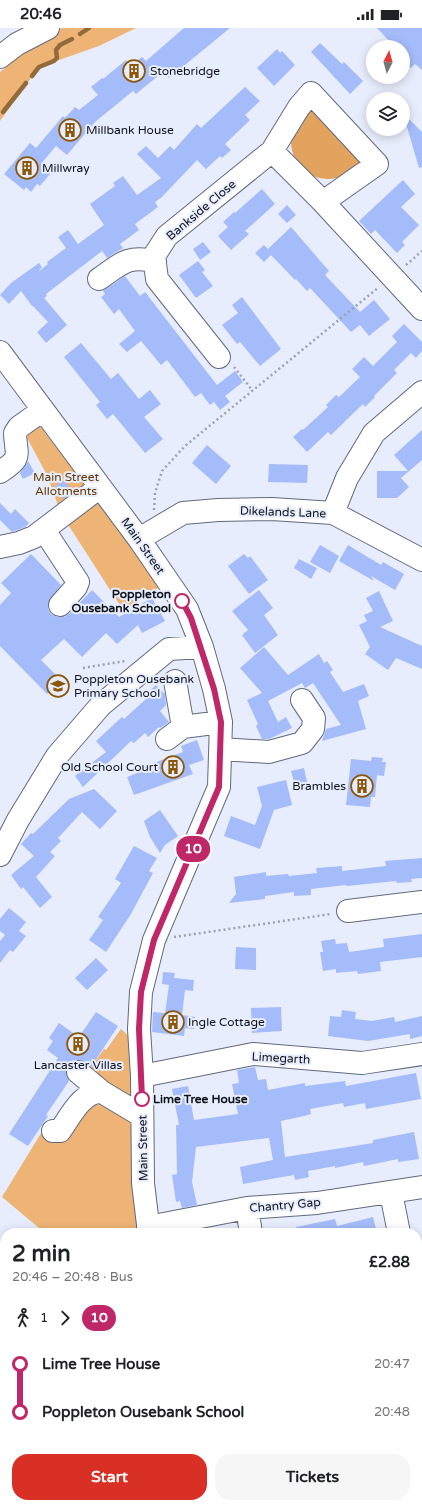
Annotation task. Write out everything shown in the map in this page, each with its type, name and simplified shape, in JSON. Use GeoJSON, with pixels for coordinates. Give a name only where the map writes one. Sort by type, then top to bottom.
{"type":"FeatureCollection","features":[{"type":"Feature","properties":{"kind":"street"},"geometry":{"type":"LineString","coordinates":[[6,48],[48,28]]}},
{"type":"Feature","properties":{"kind":"street","name":"Bankside Close"},"geometry":{"type":"LineString","coordinates":[[219,357],[157,279],[154,256],[166,236],[272,151],[299,107],[311,93],[377,164],[322,202]]}},
{"type":"Feature","properties":{"kind":"street"},"geometry":{"type":"LineString","coordinates":[[272,151],[322,202],[422,310]]}},
{"type":"Feature","properties":{"kind":"street"},"geometry":{"type":"LineString","coordinates":[[99,279],[128,259],[144,258],[155,261]]}},
{"type":"Feature","properties":{"kind":"street","name":"Main Street"},"geometry":{"type":"LineString","coordinates":[[0,352],[139,539],[187,609],[202,647],[214,689],[221,722],[219,787],[154,940],[141,992],[139,1029],[142,1076],[143,1183],[148,1228]]}},
{"type":"Feature","properties":{"kind":"street"},"geometry":{"type":"LineString","coordinates":[[332,513],[347,478],[374,433],[422,392]]}},
{"type":"Feature","properties":{"kind":"street"},"geometry":{"type":"LineString","coordinates":[[0,472],[16,460],[18,453],[15,433],[19,427],[43,410]]}},
{"type":"Feature","properties":{"kind":"street"},"geometry":{"type":"LineString","coordinates":[[0,547],[19,543],[44,530],[100,486]]}},
{"type":"Feature","properties":{"kind":"street","name":"Dikelands Lane"},"geometry":{"type":"LineString","coordinates":[[139,539],[183,513],[218,510],[272,509],[332,513],[422,560]]}},
{"type":"Feature","properties":{"kind":"street"},"geometry":{"type":"LineString","coordinates":[[44,530],[78,582],[76,587],[60,605]]}},
{"type":"Feature","properties":{"kind":"street"},"geometry":{"type":"LineString","coordinates":[[0,855],[18,820],[57,756],[101,705],[169,649],[202,647]]}},
{"type":"Feature","properties":{"kind":"street"},"geometry":{"type":"LineString","coordinates":[[175,682],[175,733],[221,722]]}},
{"type":"Feature","properties":{"kind":"street"},"geometry":{"type":"LineString","coordinates":[[221,749],[269,752],[302,743],[313,729],[314,718],[302,700]]}},
{"type":"Feature","properties":{"kind":"street"},"geometry":{"type":"LineString","coordinates":[[348,911],[422,902]]}},
{"type":"Feature","properties":{"kind":"street","name":"Limegarth"},"geometry":{"type":"LineString","coordinates":[[142,1076],[253,1054],[362,1063],[422,1054]]}},
{"type":"Feature","properties":{"kind":"street"},"geometry":{"type":"LineString","coordinates":[[78,1072],[102,1092],[142,1116]]}},
{"type":"Feature","properties":{"kind":"street"},"geometry":{"type":"LineString","coordinates":[[53,1131],[60,1131],[85,1096],[94,1091],[102,1092]]}},
{"type":"Feature","properties":{"kind":"street","name":"Chantry Gap"},"geometry":{"type":"LineString","coordinates":[[157,1228],[247,1208],[317,1203],[391,1193],[422,1187]]}},
{"type":"Feature","properties":{"kind":"street"},"geometry":{"type":"LineString","coordinates":[[391,1193],[398,1228]]}},
{"type":"Feature","properties":{"kind":"street"},"geometry":{"type":"LineString","coordinates":[[247,1208],[250,1228]]}},
{"type":"Feature","properties":{"kind":"path"},"geometry":{"type":"LineString","coordinates":[[161,525],[153,507],[155,492],[162,470],[185,446],[422,251]]}},
{"type":"Feature","properties":{"kind":"path"},"geometry":{"type":"LineString","coordinates":[[219,357],[227,359],[252,390]]}},
{"type":"Feature","properties":{"kind":"path"},"geometry":{"type":"LineString","coordinates":[[154,940],[348,911]]}},
{"type":"Feature","properties":{"kind":"green space"},"geometry":{"type":"Polygon","coordinates":[[[62,28],[136,28],[99,46],[39,67],[0,121],[0,72],[37,41],[62,28]]]}},
{"type":"Feature","properties":{"kind":"green space","name":"Main Street Allotments"},"geometry":{"type":"Polygon","coordinates":[[[39,425],[86,486],[59,508],[47,475],[27,438],[29,432],[39,425]]]}},
{"type":"Feature","properties":{"kind":"green space","name":"Main Street Allotments"},"geometry":{"type":"Polygon","coordinates":[[[99,501],[160,587],[123,610],[67,523],[99,501]]]}},
{"type":"Feature","properties":{"kind":"green space"},"geometry":{"type":"Polygon","coordinates":[[[121,1029],[129,1036],[132,1102],[88,1071],[121,1029]]]}},
{"type":"Feature","properties":{"kind":"green space"},"geometry":{"type":"Polygon","coordinates":[[[91,1097],[131,1114],[139,1228],[39,1228],[2,1197],[43,1130],[91,1097]]]}},
{"type":"Feature","properties":{"kind":"shaded area"},"geometry":{"type":"Polygon","coordinates":[[[319,107],[365,153],[359,164],[352,171],[334,179],[314,177],[299,165],[293,154],[291,140],[299,123],[306,114],[319,107]]]}},
{"type":"Feature","properties":{"kind":"building"},"geometry":{"type":"Polygon","coordinates":[[[184,28],[230,28],[169,78],[164,71],[136,94],[133,91],[95,122],[67,155],[56,146],[41,164],[51,173],[40,186],[37,184],[31,192],[26,187],[24,190],[4,174],[30,143],[36,148],[63,116],[65,118],[75,107],[79,110],[98,95],[91,87],[102,78],[103,79],[126,60],[131,66],[142,57],[146,61],[184,28]]]}},
{"type":"Feature","properties":{"kind":"building"},"geometry":{"type":"Polygon","coordinates":[[[377,28],[422,28],[422,70],[415,64],[411,68],[410,67],[410,40],[388,40],[377,28]]]}},
{"type":"Feature","properties":{"kind":"building"},"geometry":{"type":"Polygon","coordinates":[[[320,43],[342,64],[344,62],[363,81],[350,94],[311,52],[320,43]]]}},
{"type":"Feature","properties":{"kind":"building"},"geometry":{"type":"Polygon","coordinates":[[[277,49],[280,53],[282,51],[295,65],[274,86],[257,68],[277,49]]]}},
{"type":"Feature","properties":{"kind":"building"},"geometry":{"type":"Polygon","coordinates":[[[245,87],[260,101],[245,115],[250,120],[225,144],[231,150],[222,158],[220,156],[206,169],[197,160],[162,197],[155,202],[158,207],[135,224],[139,230],[120,244],[123,248],[107,258],[102,251],[46,294],[47,296],[44,298],[67,325],[46,343],[37,332],[48,322],[32,306],[21,291],[9,304],[0,295],[11,283],[39,263],[42,267],[38,272],[48,264],[47,262],[66,248],[58,237],[68,230],[78,244],[104,225],[90,204],[115,186],[113,183],[123,176],[137,195],[161,178],[137,154],[146,146],[158,158],[170,146],[174,150],[197,124],[201,128],[245,87]]]}},
{"type":"Feature","properties":{"kind":"building"},"geometry":{"type":"Polygon","coordinates":[[[410,120],[422,132],[422,167],[419,168],[410,136],[410,120]]]}},
{"type":"Feature","properties":{"kind":"building"},"geometry":{"type":"Polygon","coordinates":[[[403,180],[415,194],[401,207],[419,225],[402,242],[405,245],[397,253],[375,230],[371,234],[359,221],[403,180]]]}},
{"type":"Feature","properties":{"kind":"building"},"geometry":{"type":"Polygon","coordinates":[[[262,189],[275,204],[245,231],[249,234],[231,250],[218,236],[228,227],[223,222],[262,189]]]}},
{"type":"Feature","properties":{"kind":"building"},"geometry":{"type":"Polygon","coordinates":[[[287,205],[296,215],[287,223],[278,214],[287,205]]]}},
{"type":"Feature","properties":{"kind":"building"},"geometry":{"type":"Polygon","coordinates":[[[291,227],[329,271],[325,275],[360,312],[374,300],[390,319],[369,336],[360,325],[351,332],[310,288],[307,291],[271,255],[264,262],[255,253],[264,245],[268,249],[291,227]]]}},
{"type":"Feature","properties":{"kind":"building"},"geometry":{"type":"Polygon","coordinates":[[[203,242],[211,252],[200,260],[193,249],[203,242]]]}},
{"type":"Feature","properties":{"kind":"building"},"geometry":{"type":"Polygon","coordinates":[[[198,261],[205,270],[202,272],[213,286],[196,298],[179,275],[198,261]]]}},
{"type":"Feature","properties":{"kind":"building"},"geometry":{"type":"Polygon","coordinates":[[[125,276],[140,296],[145,292],[217,385],[235,371],[243,382],[225,396],[230,402],[220,410],[214,402],[210,405],[201,393],[195,397],[167,360],[161,365],[141,341],[127,352],[119,344],[135,331],[119,309],[114,314],[101,297],[105,294],[103,291],[125,276]]]}},
{"type":"Feature","properties":{"kind":"building"},"geometry":{"type":"Polygon","coordinates":[[[242,297],[281,349],[260,366],[240,342],[237,344],[222,325],[238,313],[232,305],[242,297]]]}},
{"type":"Feature","properties":{"kind":"building"},"geometry":{"type":"Polygon","coordinates":[[[404,324],[422,342],[422,351],[416,358],[411,353],[394,370],[397,373],[365,407],[363,404],[331,435],[328,432],[307,452],[293,437],[328,407],[326,405],[336,395],[339,397],[360,377],[352,369],[364,357],[373,366],[397,342],[392,336],[404,324]]]}},
{"type":"Feature","properties":{"kind":"building"},"geometry":{"type":"Polygon","coordinates":[[[81,343],[111,379],[118,373],[139,399],[150,390],[161,404],[144,417],[163,439],[145,453],[113,414],[107,419],[96,405],[100,402],[64,357],[81,343]]]}},
{"type":"Feature","properties":{"kind":"building"},"geometry":{"type":"Polygon","coordinates":[[[422,430],[422,460],[401,478],[409,487],[397,498],[377,498],[377,471],[408,471],[394,455],[422,430]]]}},
{"type":"Feature","properties":{"kind":"building"},"geometry":{"type":"Polygon","coordinates":[[[207,445],[231,466],[216,484],[192,463],[207,445]]]}},
{"type":"Feature","properties":{"kind":"building"},"geometry":{"type":"Polygon","coordinates":[[[28,461],[35,473],[23,479],[20,473],[28,461]]]}},
{"type":"Feature","properties":{"kind":"building"},"geometry":{"type":"Polygon","coordinates":[[[269,464],[308,465],[307,483],[268,482],[269,464]]]}},
{"type":"Feature","properties":{"kind":"building"},"geometry":{"type":"Polygon","coordinates":[[[64,480],[73,492],[63,499],[54,487],[64,480]]]}},
{"type":"Feature","properties":{"kind":"building"},"geometry":{"type":"Polygon","coordinates":[[[0,503],[11,514],[15,509],[29,523],[25,527],[12,532],[0,520],[0,503]]]}},
{"type":"Feature","properties":{"kind":"building"},"geometry":{"type":"Polygon","coordinates":[[[320,545],[339,556],[330,573],[310,562],[320,545]]]}},
{"type":"Feature","properties":{"kind":"building"},"geometry":{"type":"Polygon","coordinates":[[[348,545],[381,565],[383,562],[404,574],[395,590],[371,576],[374,581],[339,561],[348,545]]]}},
{"type":"Feature","properties":{"kind":"building"},"geometry":{"type":"Polygon","coordinates":[[[31,554],[61,585],[48,603],[48,609],[51,614],[57,617],[64,617],[69,614],[92,590],[119,617],[152,598],[165,621],[142,633],[138,625],[117,644],[106,633],[82,657],[64,639],[41,660],[61,680],[47,694],[0,646],[0,605],[11,593],[1,583],[31,554]]]}},
{"type":"Feature","properties":{"kind":"building"},"geometry":{"type":"Polygon","coordinates":[[[244,554],[248,558],[250,556],[268,580],[249,594],[228,566],[244,554]]]}},
{"type":"Feature","properties":{"kind":"building"},"geometry":{"type":"Polygon","coordinates":[[[299,559],[317,568],[311,579],[294,568],[299,559]]]}},
{"type":"Feature","properties":{"kind":"building"},"geometry":{"type":"Polygon","coordinates":[[[259,590],[273,608],[264,615],[278,635],[255,653],[242,635],[248,630],[232,611],[259,590]]]}},
{"type":"Feature","properties":{"kind":"building"},"geometry":{"type":"Polygon","coordinates":[[[379,591],[393,621],[380,627],[422,646],[422,669],[396,658],[388,670],[365,654],[370,647],[359,625],[367,621],[364,615],[373,611],[366,598],[379,591]]]}},
{"type":"Feature","properties":{"kind":"building"},"geometry":{"type":"Polygon","coordinates":[[[264,647],[288,675],[319,654],[324,663],[327,661],[333,670],[330,672],[343,692],[364,684],[369,696],[358,701],[366,729],[322,741],[326,729],[341,725],[313,683],[305,688],[302,683],[268,701],[278,722],[286,717],[292,728],[269,739],[262,739],[256,726],[258,724],[247,700],[262,693],[240,668],[264,647]]]}},
{"type":"Feature","properties":{"kind":"building"},"geometry":{"type":"Polygon","coordinates":[[[156,685],[165,694],[166,705],[160,711],[169,722],[160,728],[159,727],[148,737],[145,733],[134,743],[131,741],[83,787],[75,776],[106,752],[96,741],[122,717],[124,719],[146,699],[144,696],[156,685]]]}},
{"type":"Feature","properties":{"kind":"building","name":"Old School Court"},"geometry":{"type":"Polygon","coordinates":[[[197,740],[204,760],[189,765],[193,774],[134,795],[127,777],[155,766],[154,763],[183,752],[181,746],[197,740]]]}},
{"type":"Feature","properties":{"kind":"building","name":"Brambles"},"geometry":{"type":"Polygon","coordinates":[[[372,757],[383,758],[382,762],[386,762],[384,776],[377,775],[375,797],[371,797],[370,807],[346,805],[351,759],[371,761],[372,757]]]}},
{"type":"Feature","properties":{"kind":"building"},"geometry":{"type":"Polygon","coordinates":[[[304,768],[307,782],[295,785],[291,771],[304,768]]]}},
{"type":"Feature","properties":{"kind":"building"},"geometry":{"type":"Polygon","coordinates":[[[286,780],[292,805],[274,810],[260,849],[224,836],[231,816],[255,825],[262,806],[257,787],[286,780]]]}},
{"type":"Feature","properties":{"kind":"building"},"geometry":{"type":"Polygon","coordinates":[[[94,789],[117,811],[100,829],[82,812],[58,838],[61,841],[50,852],[55,856],[36,877],[52,897],[40,908],[23,887],[21,889],[11,875],[34,856],[21,844],[69,799],[94,789]]]}},
{"type":"Feature","properties":{"kind":"building"},"geometry":{"type":"Polygon","coordinates":[[[160,810],[178,836],[165,845],[160,853],[150,837],[144,821],[160,810]]]}},
{"type":"Feature","properties":{"kind":"building"},"geometry":{"type":"Polygon","coordinates":[[[134,846],[157,858],[149,871],[153,873],[131,914],[106,952],[89,940],[103,920],[98,917],[121,883],[115,879],[134,846]]]}},
{"type":"Feature","properties":{"kind":"building"},"geometry":{"type":"Polygon","coordinates":[[[422,858],[422,878],[411,879],[412,882],[397,883],[396,881],[311,889],[311,895],[294,896],[294,892],[265,896],[265,899],[229,903],[236,894],[234,877],[266,872],[266,876],[288,874],[289,876],[317,873],[316,868],[342,866],[342,871],[386,866],[385,861],[422,858]]]}},
{"type":"Feature","properties":{"kind":"building"},"geometry":{"type":"Polygon","coordinates":[[[9,908],[26,922],[19,931],[26,936],[13,952],[10,950],[0,963],[0,941],[5,935],[0,931],[0,919],[9,908]]]}},
{"type":"Feature","properties":{"kind":"building"},"geometry":{"type":"Polygon","coordinates":[[[422,934],[422,957],[380,962],[381,971],[358,974],[357,971],[336,973],[336,969],[323,971],[320,952],[323,952],[321,941],[335,939],[336,944],[347,943],[349,952],[384,947],[383,939],[422,934]]]}},
{"type":"Feature","properties":{"kind":"building"},"geometry":{"type":"Polygon","coordinates":[[[236,947],[256,948],[256,970],[235,969],[236,947]]]}},
{"type":"Feature","properties":{"kind":"building"},"geometry":{"type":"Polygon","coordinates":[[[96,958],[108,970],[87,990],[75,978],[96,958]]]}},
{"type":"Feature","properties":{"kind":"building"},"geometry":{"type":"Polygon","coordinates":[[[163,972],[175,973],[174,978],[194,980],[193,991],[185,990],[182,1015],[195,1017],[194,1029],[185,1028],[184,1036],[152,1032],[153,1012],[165,1013],[169,985],[162,984],[163,972]]]}},
{"type":"Feature","properties":{"kind":"building"},"geometry":{"type":"Polygon","coordinates":[[[281,1007],[282,1031],[252,1033],[251,1008],[281,1007]]]}},
{"type":"Feature","properties":{"kind":"building"},"geometry":{"type":"Polygon","coordinates":[[[342,1010],[356,1012],[355,1019],[372,1021],[394,1017],[395,1022],[422,1016],[422,1036],[410,1039],[410,1034],[368,1041],[328,1036],[330,1016],[341,1017],[342,1010]]]}},
{"type":"Feature","properties":{"kind":"building"},"geometry":{"type":"Polygon","coordinates":[[[96,1012],[118,1026],[91,1067],[80,1060],[73,1060],[68,1064],[66,1070],[69,1081],[46,1115],[48,1116],[28,1146],[9,1134],[58,1058],[47,1050],[53,1041],[49,1038],[59,1023],[79,1037],[96,1012]]]}},
{"type":"Feature","properties":{"kind":"building"},"geometry":{"type":"Polygon","coordinates":[[[255,1067],[258,1080],[266,1079],[268,1090],[305,1083],[305,1086],[345,1081],[346,1086],[416,1073],[421,1099],[366,1109],[365,1103],[344,1107],[343,1103],[310,1109],[311,1114],[281,1121],[285,1157],[373,1143],[373,1140],[414,1132],[419,1159],[398,1162],[398,1159],[364,1166],[363,1162],[335,1168],[335,1166],[308,1171],[309,1177],[295,1180],[294,1175],[243,1184],[240,1167],[273,1160],[269,1138],[196,1147],[192,1182],[197,1205],[182,1208],[180,1201],[176,1202],[172,1175],[177,1174],[176,1125],[179,1125],[172,1089],[188,1086],[194,1120],[238,1114],[232,1084],[239,1083],[237,1070],[255,1067]]]}},
{"type":"Feature","properties":{"kind":"building"},"geometry":{"type":"Polygon","coordinates":[[[373,1217],[376,1228],[296,1228],[335,1219],[337,1226],[373,1217]]]}},
{"type":"Feature","properties":{"kind":"waterway"},"geometry":{"type":"LineString","coordinates":[[80,34],[89,28]]}},
{"type":"Feature","properties":{"kind":"waterway"},"geometry":{"type":"LineString","coordinates":[[32,76],[39,67],[54,61],[57,58],[56,50],[60,45],[72,39]]}},
{"type":"Feature","properties":{"kind":"waterway"},"geometry":{"type":"LineString","coordinates":[[3,112],[26,83]]}},
{"type":"Feature","properties":{"kind":"bus line","name":"10"},"geometry":{"type":"LineString","coordinates":[[142,1099],[139,1029],[141,992],[154,940],[219,787],[221,722],[214,689],[202,647],[191,618],[182,601]]}},
{"type":"Feature","properties":{"kind":"place","name":"Stonebridge"},"geometry":{"type":"Point","coordinates":[134,71]}},
{"type":"Feature","properties":{"kind":"place","name":"Millbank House"},"geometry":{"type":"Point","coordinates":[70,130]}},
{"type":"Feature","properties":{"kind":"place","name":"Millwray"},"geometry":{"type":"Point","coordinates":[27,168]}},
{"type":"Feature","properties":{"kind":"place","name":"Poppleton Ousebank School"},"geometry":{"type":"Point","coordinates":[182,601]}},
{"type":"Feature","properties":{"kind":"place","name":"Poppleton Ousebank Primary School"},"geometry":{"type":"Point","coordinates":[58,686]}},
{"type":"Feature","properties":{"kind":"place","name":"Old School Court"},"geometry":{"type":"Point","coordinates":[173,767]}},
{"type":"Feature","properties":{"kind":"place","name":"Brambles"},"geometry":{"type":"Point","coordinates":[362,786]}},
{"type":"Feature","properties":{"kind":"place","name":"Ingle Cottage"},"geometry":{"type":"Point","coordinates":[173,1022]}},
{"type":"Feature","properties":{"kind":"place","name":"Lancaster Villas"},"geometry":{"type":"Point","coordinates":[78,1044]}},
{"type":"Feature","properties":{"kind":"place","name":"Lime Tree House"},"geometry":{"type":"Point","coordinates":[142,1099]}}]}
